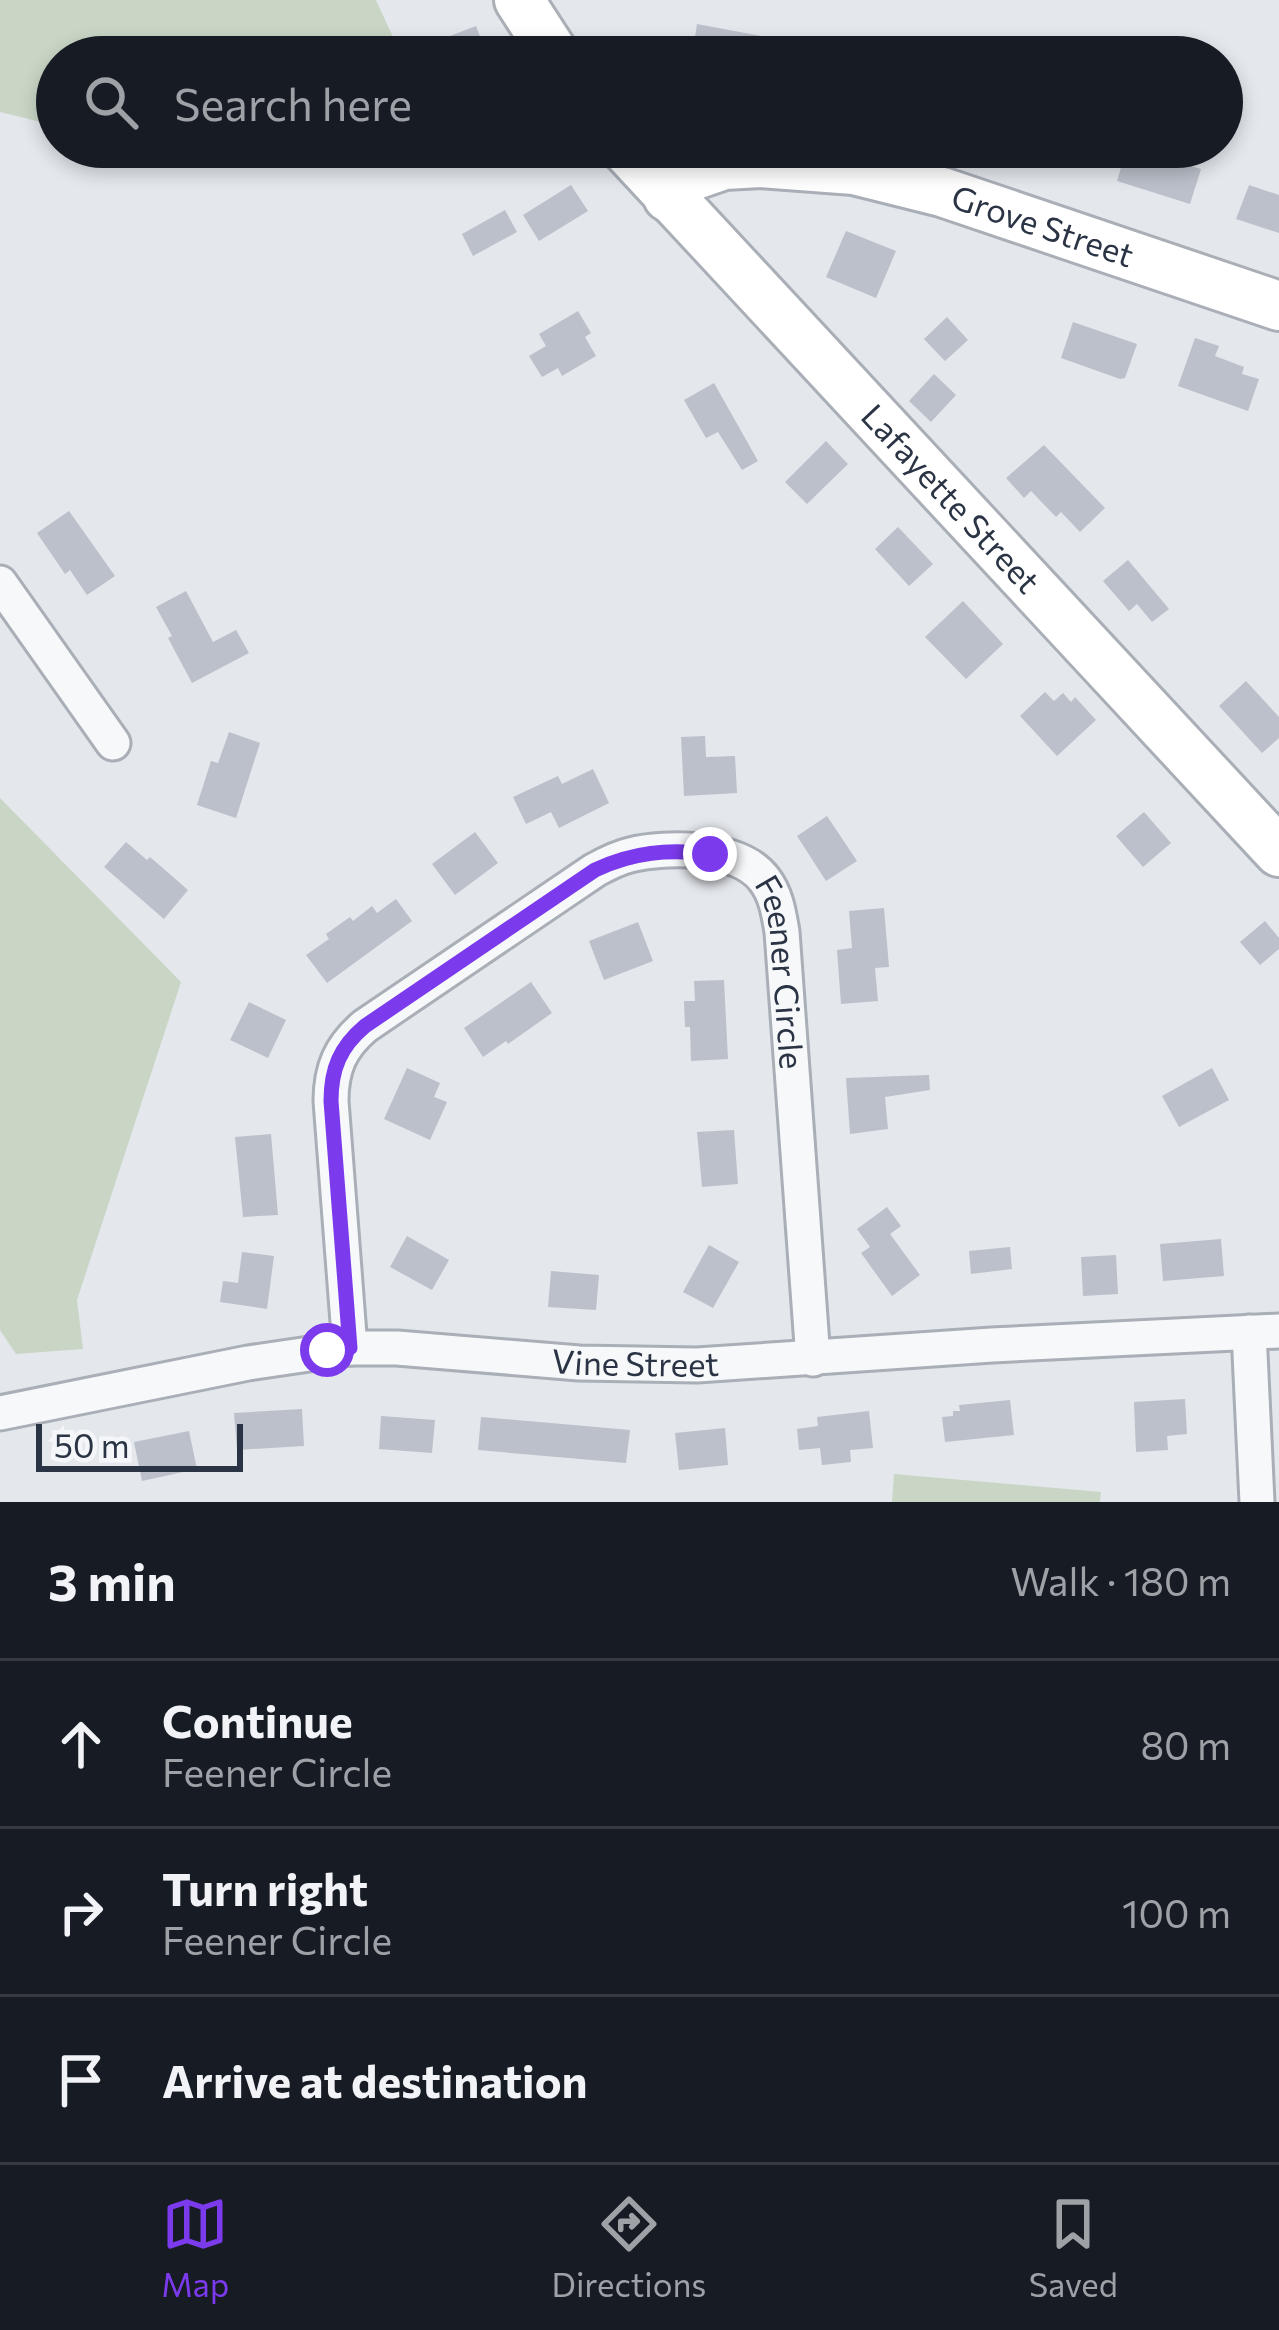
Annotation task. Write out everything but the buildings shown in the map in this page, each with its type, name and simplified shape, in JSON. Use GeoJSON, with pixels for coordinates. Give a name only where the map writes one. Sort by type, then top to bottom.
{"type":"FeatureCollection","features":[{"type":"Feature","properties":{"kind":"main road"},"geometry":{"type":"LineString","coordinates":[[519,0],[542,36]]}},
{"type":"Feature","properties":{"kind":"main road","name":"Lafayette Street"},"geometry":{"type":"LineString","coordinates":[[642,168],[1279,852]]}},
{"type":"Feature","properties":{"kind":"main road","name":"Grove Street"},"geometry":{"type":"LineString","coordinates":[[668,197],[692,176],[715,168]]}},
{"type":"Feature","properties":{"kind":"main road","name":"Grove Street"},"geometry":{"type":"LineString","coordinates":[[827,168],[942,192],[1279,306]]}},
{"type":"Feature","properties":{"kind":"street"},"geometry":{"type":"LineString","coordinates":[[0,583],[113,743]]}},
{"type":"Feature","properties":{"kind":"street","name":"Feener Circle"},"geometry":{"type":"LineString","coordinates":[[350,1348],[331,1101],[333,1072],[344,1046],[365,1026],[595,870],[628,856],[689,851],[742,861],[764,878],[776,903],[782,932],[813,1359]]}},
{"type":"Feature","properties":{"kind":"street"},"geometry":{"type":"LineString","coordinates":[[1258,1502],[1264,1331]]}},
{"type":"Feature","properties":{"kind":"street","name":"Vine Street"},"geometry":{"type":"LineString","coordinates":[[0,1412],[263,1360],[350,1348],[697,1365],[1264,1331]]}},
{"type":"Feature","properties":{"kind":"green space"},"geometry":{"type":"Polygon","coordinates":[[[0,0],[376,0],[392,36],[36,36],[36,121],[0,112],[0,0]]]}},
{"type":"Feature","properties":{"kind":"green space"},"geometry":{"type":"Polygon","coordinates":[[[0,798],[181,982],[77,1300],[83,1349],[16,1354],[0,1330],[0,798]]]}},
{"type":"Feature","properties":{"kind":"green space"},"geometry":{"type":"Polygon","coordinates":[[[894,1474],[1101,1492],[1100,1502],[892,1502],[894,1474]]]}},
{"type":"Feature","properties":{"kind":"route"},"geometry":{"type":"LineString","coordinates":[[327,1350],[350,1348],[331,1101],[333,1072],[344,1046],[365,1026],[595,870],[647,852],[710,854]]}}]}
